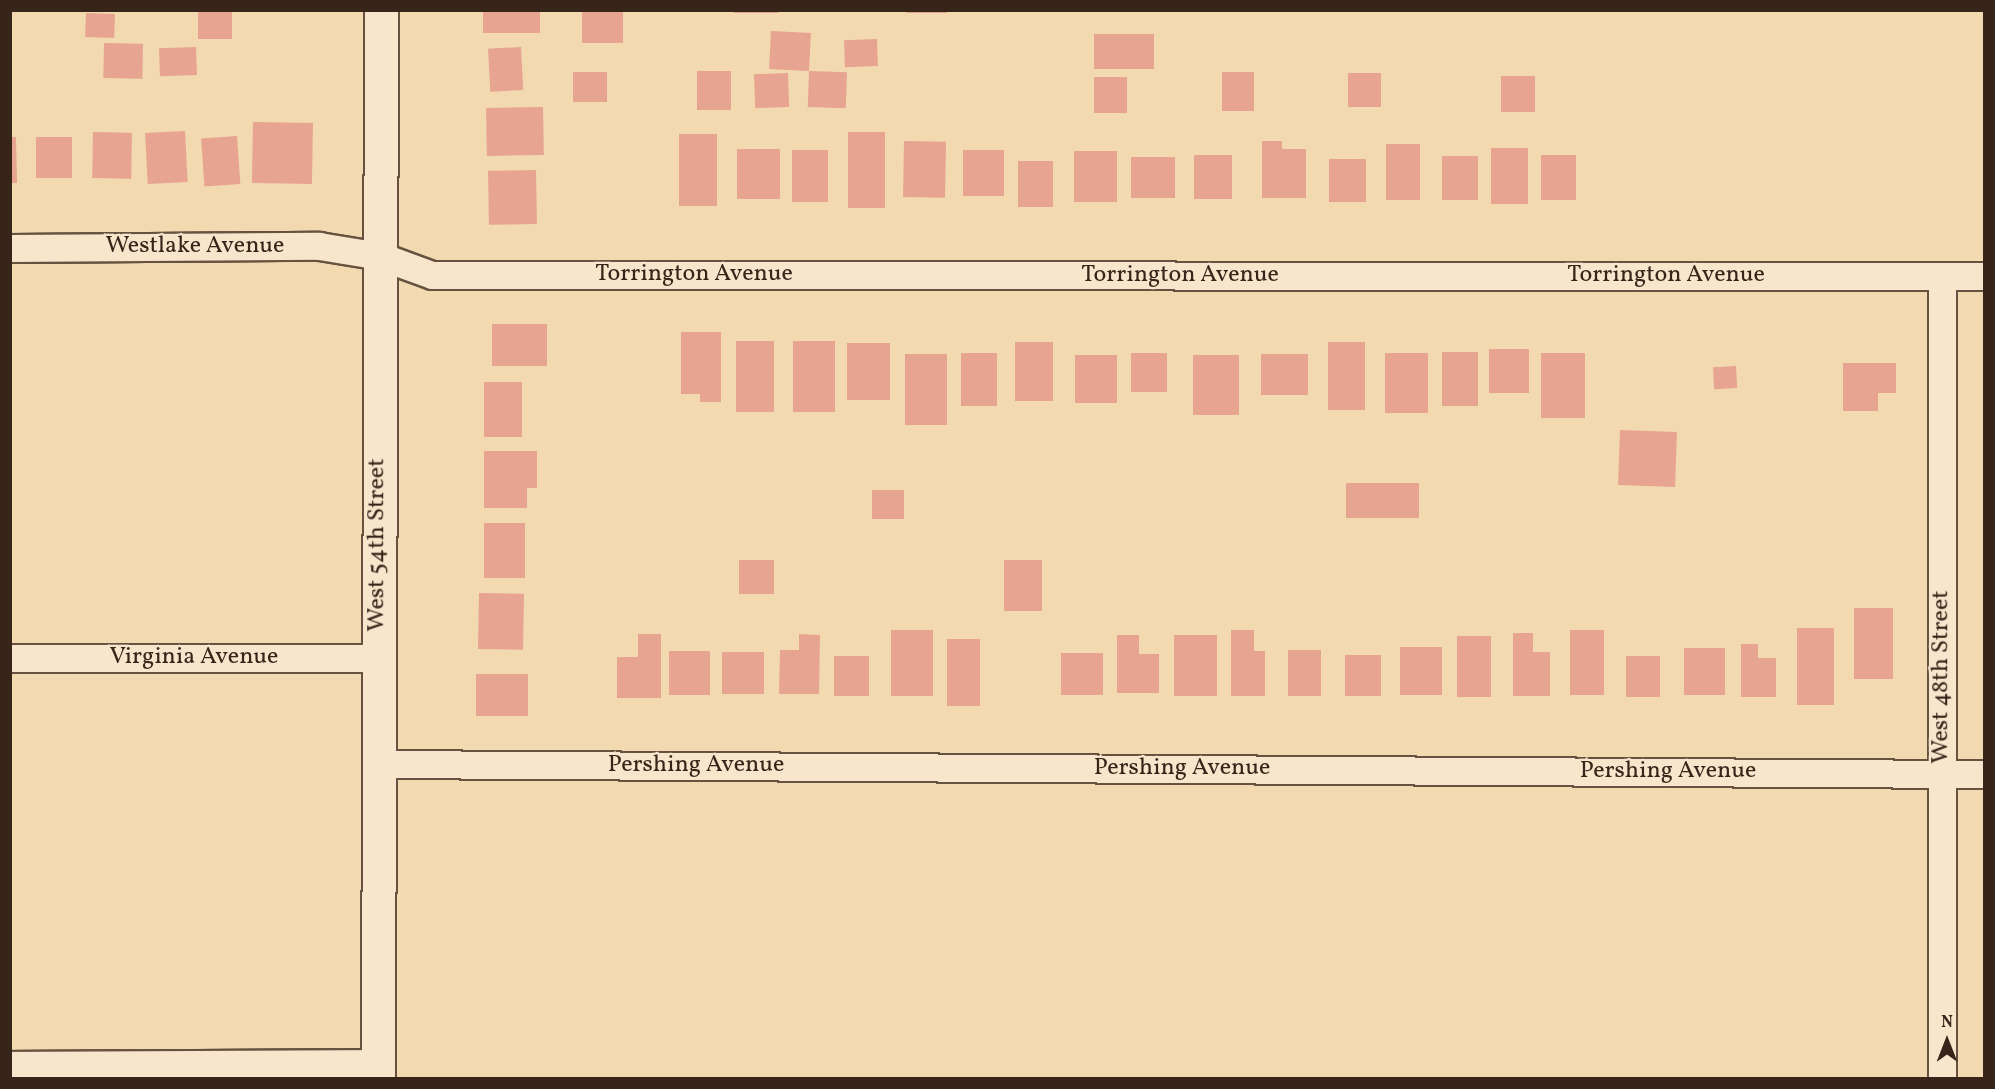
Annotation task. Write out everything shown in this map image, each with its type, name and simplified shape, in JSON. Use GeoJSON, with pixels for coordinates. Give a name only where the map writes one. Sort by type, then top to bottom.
{"type":"FeatureCollection","features":[{"type":"Feature","properties":{"kind":"street","name":"West 54th Street"},"geometry":{"type":"LineString","coordinates":[[378,1071],[381,10]]}},
{"type":"Feature","properties":{"kind":"street","name":"Westlake Avenue"},"geometry":{"type":"LineString","coordinates":[[10,248],[319,246],[380,256]]}},
{"type":"Feature","properties":{"kind":"street","name":"Torrington Avenue"},"geometry":{"type":"LineString","coordinates":[[380,256],[432,275],[1984,276]]}},
{"type":"Feature","properties":{"kind":"street","name":"West 48th Street"},"geometry":{"type":"LineString","coordinates":[[1942,276],[1942,1078]]}},
{"type":"Feature","properties":{"kind":"street","name":"Virginia Avenue"},"geometry":{"type":"LineString","coordinates":[[10,657],[378,657]]}},
{"type":"Feature","properties":{"kind":"street","name":"Pershing Avenue"},"geometry":{"type":"LineString","coordinates":[[380,764],[1984,774]]}},
{"type":"Feature","properties":{"kind":"street"},"geometry":{"type":"LineString","coordinates":[[10,1065],[378,1071]]}},
{"type":"Feature","properties":{"kind":"building"},"geometry":{"type":"Polygon","coordinates":[[[198,10],[232,10],[232,39],[198,39],[198,10]]]}},
{"type":"Feature","properties":{"kind":"building"},"geometry":{"type":"Polygon","coordinates":[[[483,10],[540,10],[540,33],[483,33],[483,10]]]}},
{"type":"Feature","properties":{"kind":"building"},"geometry":{"type":"Polygon","coordinates":[[[582,10],[623,10],[623,43],[582,43],[582,10]]]}},
{"type":"Feature","properties":{"kind":"building"},"geometry":{"type":"Polygon","coordinates":[[[734,10],[778,10],[778,13],[734,13],[734,10]]]}},
{"type":"Feature","properties":{"kind":"building"},"geometry":{"type":"Polygon","coordinates":[[[906,10],[947,10],[947,13],[906,13],[906,10]]]}},
{"type":"Feature","properties":{"kind":"building"},"geometry":{"type":"Polygon","coordinates":[[[86,13],[115,14],[114,38],[85,37],[86,13]]]}},
{"type":"Feature","properties":{"kind":"building"},"geometry":{"type":"Polygon","coordinates":[[[771,31],[811,33],[809,71],[769,69],[771,31]]]}},
{"type":"Feature","properties":{"kind":"building"},"geometry":{"type":"Polygon","coordinates":[[[1094,34],[1154,34],[1154,69],[1094,69],[1094,34]]]}},
{"type":"Feature","properties":{"kind":"building"},"geometry":{"type":"Polygon","coordinates":[[[877,39],[878,66],[845,67],[844,40],[877,39]]]}},
{"type":"Feature","properties":{"kind":"building"},"geometry":{"type":"Polygon","coordinates":[[[104,43],[143,44],[142,79],[103,78],[104,43]]]}},
{"type":"Feature","properties":{"kind":"building"},"geometry":{"type":"Polygon","coordinates":[[[196,47],[197,75],[160,76],[159,48],[196,47]]]}},
{"type":"Feature","properties":{"kind":"building"},"geometry":{"type":"Polygon","coordinates":[[[521,47],[523,90],[490,92],[488,49],[521,47]]]}},
{"type":"Feature","properties":{"kind":"building"},"geometry":{"type":"Polygon","coordinates":[[[697,71],[731,71],[731,110],[697,110],[697,71]]]}},
{"type":"Feature","properties":{"kind":"building"},"geometry":{"type":"Polygon","coordinates":[[[809,71],[847,72],[846,108],[808,107],[809,71]]]}},
{"type":"Feature","properties":{"kind":"building"},"geometry":{"type":"Polygon","coordinates":[[[573,72],[607,72],[607,102],[573,102],[573,72]]]}},
{"type":"Feature","properties":{"kind":"building"},"geometry":{"type":"Polygon","coordinates":[[[1222,72],[1254,72],[1254,111],[1222,111],[1222,72]]]}},
{"type":"Feature","properties":{"kind":"building"},"geometry":{"type":"Polygon","coordinates":[[[788,73],[789,107],[755,108],[754,74],[788,73]]]}},
{"type":"Feature","properties":{"kind":"building"},"geometry":{"type":"Polygon","coordinates":[[[1348,73],[1381,73],[1381,107],[1348,107],[1348,73]]]}},
{"type":"Feature","properties":{"kind":"building"},"geometry":{"type":"Polygon","coordinates":[[[1501,76],[1535,76],[1535,112],[1501,112],[1501,76]]]}},
{"type":"Feature","properties":{"kind":"building"},"geometry":{"type":"Polygon","coordinates":[[[1094,77],[1127,77],[1127,113],[1094,113],[1094,77]]]}},
{"type":"Feature","properties":{"kind":"building"},"geometry":{"type":"Polygon","coordinates":[[[543,107],[544,155],[487,156],[486,108],[543,107]]]}},
{"type":"Feature","properties":{"kind":"building"},"geometry":{"type":"Polygon","coordinates":[[[253,122],[313,123],[312,184],[252,183],[253,122]]]}},
{"type":"Feature","properties":{"kind":"building"},"geometry":{"type":"Polygon","coordinates":[[[185,131],[188,182],[148,184],[145,133],[185,131]]]}},
{"type":"Feature","properties":{"kind":"building"},"geometry":{"type":"Polygon","coordinates":[[[93,132],[132,133],[131,179],[92,178],[93,132]]]}},
{"type":"Feature","properties":{"kind":"building"},"geometry":{"type":"Polygon","coordinates":[[[848,132],[885,132],[885,208],[848,208],[848,132]]]}},
{"type":"Feature","properties":{"kind":"building"},"geometry":{"type":"Polygon","coordinates":[[[679,134],[717,134],[717,206],[679,206],[679,134]]]}},
{"type":"Feature","properties":{"kind":"building"},"geometry":{"type":"Polygon","coordinates":[[[237,136],[240,184],[204,186],[201,139],[237,136]]]}},
{"type":"Feature","properties":{"kind":"building"},"geometry":{"type":"Polygon","coordinates":[[[10,137],[16,137],[17,183],[10,183],[10,137]]]}},
{"type":"Feature","properties":{"kind":"building"},"geometry":{"type":"Polygon","coordinates":[[[36,137],[72,137],[72,178],[36,178],[36,137]]]}},
{"type":"Feature","properties":{"kind":"building"},"geometry":{"type":"Polygon","coordinates":[[[904,141],[946,142],[945,198],[903,197],[904,141]]]}},
{"type":"Feature","properties":{"kind":"building"},"geometry":{"type":"Polygon","coordinates":[[[1262,141],[1282,141],[1282,149],[1306,149],[1306,198],[1262,198],[1262,141]]]}},
{"type":"Feature","properties":{"kind":"building"},"geometry":{"type":"Polygon","coordinates":[[[1386,144],[1420,144],[1420,200],[1386,200],[1386,144]]]}},
{"type":"Feature","properties":{"kind":"building"},"geometry":{"type":"Polygon","coordinates":[[[1491,148],[1528,148],[1528,204],[1491,204],[1491,148]]]}},
{"type":"Feature","properties":{"kind":"building"},"geometry":{"type":"Polygon","coordinates":[[[737,149],[780,149],[780,199],[737,199],[737,149]]]}},
{"type":"Feature","properties":{"kind":"building"},"geometry":{"type":"Polygon","coordinates":[[[792,150],[828,150],[828,202],[792,202],[792,150]]]}},
{"type":"Feature","properties":{"kind":"building"},"geometry":{"type":"Polygon","coordinates":[[[963,150],[1004,150],[1004,196],[963,196],[963,150]]]}},
{"type":"Feature","properties":{"kind":"building"},"geometry":{"type":"Polygon","coordinates":[[[1074,151],[1117,151],[1117,202],[1074,202],[1074,151]]]}},
{"type":"Feature","properties":{"kind":"building"},"geometry":{"type":"Polygon","coordinates":[[[1194,155],[1232,155],[1232,199],[1194,199],[1194,155]]]}},
{"type":"Feature","properties":{"kind":"building"},"geometry":{"type":"Polygon","coordinates":[[[1541,155],[1576,155],[1576,200],[1541,200],[1541,155]]]}},
{"type":"Feature","properties":{"kind":"building"},"geometry":{"type":"Polygon","coordinates":[[[1442,156],[1478,156],[1478,200],[1442,200],[1442,156]]]}},
{"type":"Feature","properties":{"kind":"building"},"geometry":{"type":"Polygon","coordinates":[[[1131,157],[1175,157],[1175,198],[1131,198],[1131,157]]]}},
{"type":"Feature","properties":{"kind":"building"},"geometry":{"type":"Polygon","coordinates":[[[1329,159],[1366,159],[1366,202],[1329,202],[1329,159]]]}},
{"type":"Feature","properties":{"kind":"building"},"geometry":{"type":"Polygon","coordinates":[[[1018,161],[1053,161],[1053,207],[1018,207],[1018,161]]]}},
{"type":"Feature","properties":{"kind":"building"},"geometry":{"type":"Polygon","coordinates":[[[536,170],[537,224],[489,225],[488,171],[536,170]]]}},
{"type":"Feature","properties":{"kind":"building"},"geometry":{"type":"Polygon","coordinates":[[[492,324],[547,324],[547,366],[492,366],[492,324]]]}},
{"type":"Feature","properties":{"kind":"building"},"geometry":{"type":"Polygon","coordinates":[[[681,332],[721,332],[721,402],[700,402],[700,394],[681,394],[681,332]]]}},
{"type":"Feature","properties":{"kind":"building"},"geometry":{"type":"Polygon","coordinates":[[[736,341],[774,341],[774,412],[736,412],[736,341]]]}},
{"type":"Feature","properties":{"kind":"building"},"geometry":{"type":"Polygon","coordinates":[[[793,341],[835,341],[835,412],[793,412],[793,341]]]}},
{"type":"Feature","properties":{"kind":"building"},"geometry":{"type":"Polygon","coordinates":[[[1015,342],[1053,342],[1053,401],[1015,401],[1015,342]]]}},
{"type":"Feature","properties":{"kind":"building"},"geometry":{"type":"Polygon","coordinates":[[[1328,342],[1365,342],[1365,410],[1328,410],[1328,342]]]}},
{"type":"Feature","properties":{"kind":"building"},"geometry":{"type":"Polygon","coordinates":[[[847,343],[890,343],[890,400],[847,400],[847,343]]]}},
{"type":"Feature","properties":{"kind":"building"},"geometry":{"type":"Polygon","coordinates":[[[1489,349],[1529,349],[1529,393],[1489,393],[1489,349]]]}},
{"type":"Feature","properties":{"kind":"building"},"geometry":{"type":"Polygon","coordinates":[[[1442,352],[1478,352],[1478,406],[1442,406],[1442,352]]]}},
{"type":"Feature","properties":{"kind":"building"},"geometry":{"type":"Polygon","coordinates":[[[961,353],[997,353],[997,406],[961,406],[961,353]]]}},
{"type":"Feature","properties":{"kind":"building"},"geometry":{"type":"Polygon","coordinates":[[[1131,353],[1167,353],[1167,392],[1131,392],[1131,353]]]}},
{"type":"Feature","properties":{"kind":"building"},"geometry":{"type":"Polygon","coordinates":[[[1385,353],[1428,353],[1428,413],[1385,413],[1385,353]]]}},
{"type":"Feature","properties":{"kind":"building"},"geometry":{"type":"Polygon","coordinates":[[[1541,353],[1585,353],[1585,418],[1541,418],[1541,353]]]}},
{"type":"Feature","properties":{"kind":"building"},"geometry":{"type":"Polygon","coordinates":[[[905,354],[947,354],[947,425],[905,425],[905,354]]]}},
{"type":"Feature","properties":{"kind":"building"},"geometry":{"type":"Polygon","coordinates":[[[1261,354],[1308,354],[1308,395],[1261,395],[1261,354]]]}},
{"type":"Feature","properties":{"kind":"building"},"geometry":{"type":"Polygon","coordinates":[[[1075,355],[1117,355],[1117,403],[1075,403],[1075,355]]]}},
{"type":"Feature","properties":{"kind":"building"},"geometry":{"type":"Polygon","coordinates":[[[1193,355],[1239,355],[1239,415],[1193,415],[1193,355]]]}},
{"type":"Feature","properties":{"kind":"building"},"geometry":{"type":"Polygon","coordinates":[[[1843,363],[1896,363],[1896,393],[1878,393],[1878,411],[1843,411],[1843,363]]]}},
{"type":"Feature","properties":{"kind":"building"},"geometry":{"type":"Polygon","coordinates":[[[1736,366],[1737,388],[1714,389],[1713,367],[1736,366]]]}},
{"type":"Feature","properties":{"kind":"building"},"geometry":{"type":"Polygon","coordinates":[[[484,382],[522,382],[522,437],[484,437],[484,382]]]}},
{"type":"Feature","properties":{"kind":"building"},"geometry":{"type":"Polygon","coordinates":[[[1620,430],[1677,432],[1675,487],[1618,485],[1620,430]]]}},
{"type":"Feature","properties":{"kind":"building"},"geometry":{"type":"Polygon","coordinates":[[[484,451],[537,451],[537,488],[527,488],[527,508],[484,508],[484,451]]]}},
{"type":"Feature","properties":{"kind":"building"},"geometry":{"type":"Polygon","coordinates":[[[1346,483],[1419,483],[1419,518],[1346,518],[1346,483]]]}},
{"type":"Feature","properties":{"kind":"building"},"geometry":{"type":"Polygon","coordinates":[[[872,490],[904,490],[904,519],[872,519],[872,490]]]}},
{"type":"Feature","properties":{"kind":"building"},"geometry":{"type":"Polygon","coordinates":[[[484,523],[525,523],[525,578],[484,578],[484,523]]]}},
{"type":"Feature","properties":{"kind":"building"},"geometry":{"type":"Polygon","coordinates":[[[739,560],[774,560],[774,594],[739,594],[739,560]]]}},
{"type":"Feature","properties":{"kind":"building"},"geometry":{"type":"Polygon","coordinates":[[[1004,560],[1042,560],[1042,611],[1004,611],[1004,560]]]}},
{"type":"Feature","properties":{"kind":"building"},"geometry":{"type":"Polygon","coordinates":[[[479,593],[524,594],[523,650],[478,649],[479,593]]]}},
{"type":"Feature","properties":{"kind":"building"},"geometry":{"type":"Polygon","coordinates":[[[1854,608],[1893,608],[1893,679],[1854,679],[1854,608]]]}},
{"type":"Feature","properties":{"kind":"building"},"geometry":{"type":"Polygon","coordinates":[[[1797,628],[1834,628],[1834,705],[1797,705],[1797,628]]]}},
{"type":"Feature","properties":{"kind":"building"},"geometry":{"type":"Polygon","coordinates":[[[891,630],[933,630],[933,696],[891,696],[891,630]]]}},
{"type":"Feature","properties":{"kind":"building"},"geometry":{"type":"Polygon","coordinates":[[[1231,630],[1254,630],[1254,651],[1265,651],[1265,696],[1231,696],[1231,630]]]}},
{"type":"Feature","properties":{"kind":"building"},"geometry":{"type":"Polygon","coordinates":[[[1570,630],[1604,630],[1604,695],[1570,695],[1570,630]]]}},
{"type":"Feature","properties":{"kind":"building"},"geometry":{"type":"Polygon","coordinates":[[[1513,633],[1533,633],[1533,652],[1550,652],[1550,696],[1513,696],[1513,633]]]}},
{"type":"Feature","properties":{"kind":"building"},"geometry":{"type":"Polygon","coordinates":[[[638,634],[661,634],[661,698],[617,698],[617,657],[638,657],[638,634]]]}},
{"type":"Feature","properties":{"kind":"building"},"geometry":{"type":"Polygon","coordinates":[[[799,634],[820,635],[819,694],[779,694],[780,650],[799,650],[799,634]]]}},
{"type":"Feature","properties":{"kind":"building"},"geometry":{"type":"Polygon","coordinates":[[[1117,635],[1139,635],[1139,654],[1159,654],[1159,693],[1117,693],[1117,635]]]}},
{"type":"Feature","properties":{"kind":"building"},"geometry":{"type":"Polygon","coordinates":[[[1174,635],[1217,635],[1217,696],[1174,696],[1174,635]]]}},
{"type":"Feature","properties":{"kind":"building"},"geometry":{"type":"Polygon","coordinates":[[[1457,636],[1491,636],[1491,697],[1457,697],[1457,636]]]}},
{"type":"Feature","properties":{"kind":"building"},"geometry":{"type":"Polygon","coordinates":[[[947,639],[980,639],[980,706],[947,706],[947,639]]]}},
{"type":"Feature","properties":{"kind":"building"},"geometry":{"type":"Polygon","coordinates":[[[1741,644],[1758,644],[1758,658],[1776,658],[1776,697],[1741,697],[1741,644]]]}},
{"type":"Feature","properties":{"kind":"building"},"geometry":{"type":"Polygon","coordinates":[[[1400,647],[1442,647],[1442,695],[1400,695],[1400,647]]]}},
{"type":"Feature","properties":{"kind":"building"},"geometry":{"type":"Polygon","coordinates":[[[1684,648],[1725,648],[1725,695],[1684,695],[1684,648]]]}},
{"type":"Feature","properties":{"kind":"building"},"geometry":{"type":"Polygon","coordinates":[[[1288,650],[1321,650],[1321,696],[1288,696],[1288,650]]]}},
{"type":"Feature","properties":{"kind":"building"},"geometry":{"type":"Polygon","coordinates":[[[669,651],[710,651],[710,695],[669,695],[669,651]]]}},
{"type":"Feature","properties":{"kind":"building"},"geometry":{"type":"Polygon","coordinates":[[[722,652],[764,652],[764,694],[722,694],[722,652]]]}},
{"type":"Feature","properties":{"kind":"building"},"geometry":{"type":"Polygon","coordinates":[[[1061,653],[1103,653],[1103,695],[1061,695],[1061,653]]]}},
{"type":"Feature","properties":{"kind":"building"},"geometry":{"type":"Polygon","coordinates":[[[1345,655],[1381,655],[1381,696],[1345,696],[1345,655]]]}},
{"type":"Feature","properties":{"kind":"building"},"geometry":{"type":"Polygon","coordinates":[[[834,656],[869,656],[869,696],[834,696],[834,656]]]}},
{"type":"Feature","properties":{"kind":"building"},"geometry":{"type":"Polygon","coordinates":[[[1626,656],[1660,656],[1660,697],[1626,697],[1626,656]]]}},
{"type":"Feature","properties":{"kind":"building"},"geometry":{"type":"Polygon","coordinates":[[[476,674],[528,674],[528,716],[476,716],[476,674]]]}}]}
